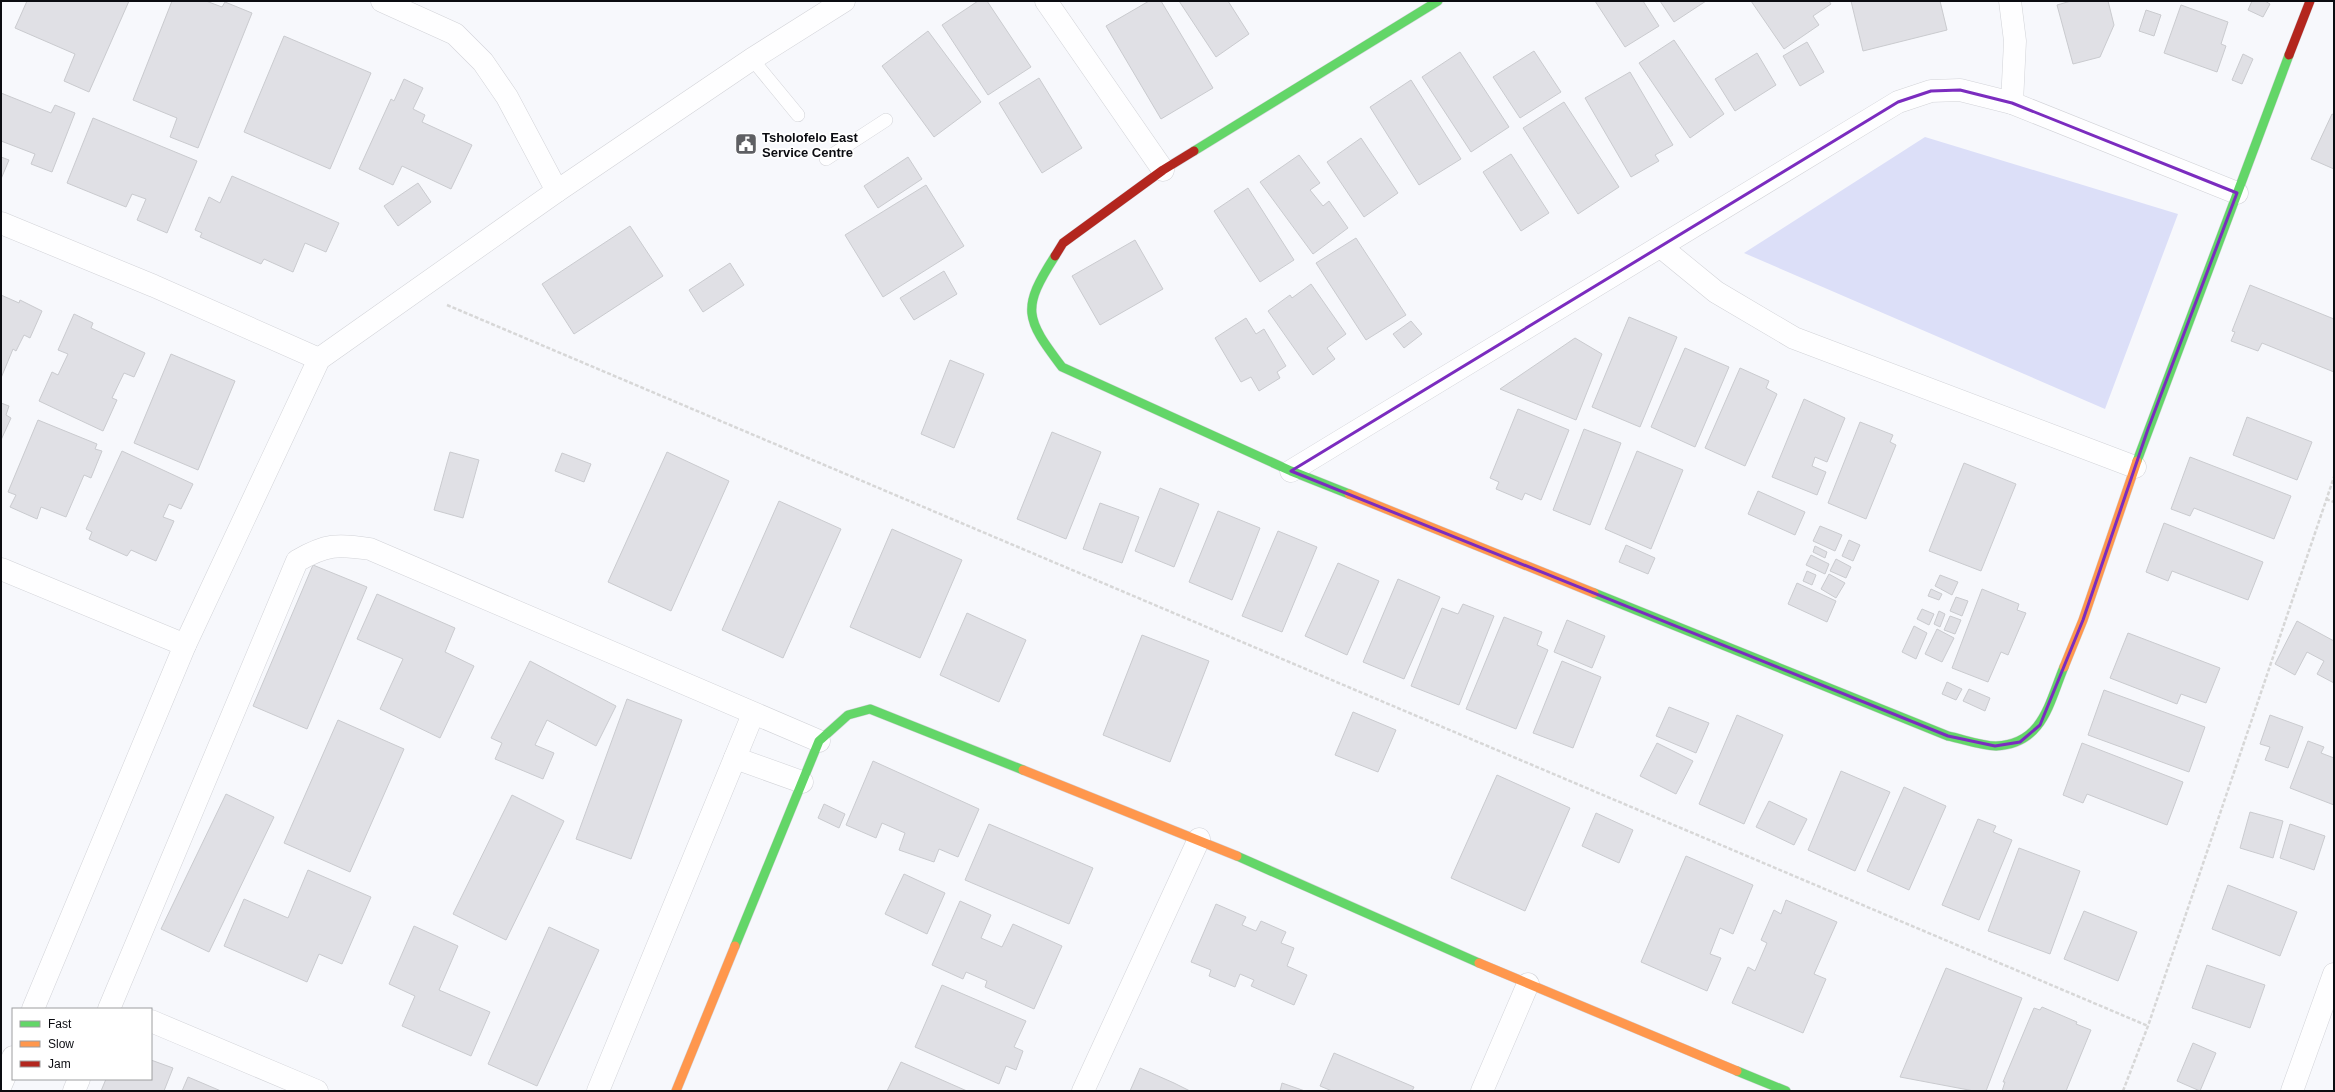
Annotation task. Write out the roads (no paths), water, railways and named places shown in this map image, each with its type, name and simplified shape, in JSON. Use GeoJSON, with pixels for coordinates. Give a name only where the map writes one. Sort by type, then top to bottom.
{"type":"FeatureCollection","features":[{"type":"Feature","properties":{"kind":"street"},"geometry":{"type":"LineString","coordinates":[[382,1],[454,34],[483,62],[507,97],[557,191]]}},
{"type":"Feature","properties":{"kind":"street"},"geometry":{"type":"LineString","coordinates":[[33,1008],[186,645],[319,359],[557,191],[752,59],[814,9],[844,1]]}},
{"type":"Feature","properties":{"kind":"street"},"geometry":{"type":"LineString","coordinates":[[1046,1],[1163,170]]}},
{"type":"Feature","properties":{"kind":"street"},"geometry":{"type":"LineString","coordinates":[[1438,1],[1163,170],[1063,243],[1037,284],[1030,311],[1040,338],[1062,367],[1291,471],[1948,736],[1995,746],[2020,742],[2040,725],[2083,620],[2135,467],[2310,1]]}},
{"type":"Feature","properties":{"kind":"street"},"geometry":{"type":"LineString","coordinates":[[2010,1],[2014,41],[2012,103]]}},
{"type":"Feature","properties":{"kind":"street"},"geometry":{"type":"LineString","coordinates":[[1291,471],[1898,102],[1931,91],[1960,90],[2012,103],[2237,193]]}},
{"type":"Feature","properties":{"kind":"street"},"geometry":{"type":"LineString","coordinates":[[1,224],[154,286],[319,359]]}},
{"type":"Feature","properties":{"kind":"street"},"geometry":{"type":"LineString","coordinates":[[1661,247],[1716,292],[1794,338],[2135,467]]}},
{"type":"Feature","properties":{"kind":"street"},"geometry":{"type":"LineString","coordinates":[[113,1008],[297,561],[311,552],[340,544],[370,549],[819,741]]}},
{"type":"Feature","properties":{"kind":"street"},"geometry":{"type":"LineString","coordinates":[[1,569],[186,645]]}},
{"type":"Feature","properties":{"kind":"street"},"geometry":{"type":"LineString","coordinates":[[676,1091],[819,741],[848,715],[870,709],[1199,839],[1528,984],[1786,1091]]}},
{"type":"Feature","properties":{"kind":"street"},"geometry":{"type":"LineString","coordinates":[[598,1091],[753,714]]}},
{"type":"Feature","properties":{"kind":"street"},"geometry":{"type":"LineString","coordinates":[[736,758],[802,782]]}},
{"type":"Feature","properties":{"kind":"street"},"geometry":{"type":"LineString","coordinates":[[1083,1091],[1199,839]]}},
{"type":"Feature","properties":{"kind":"street"},"geometry":{"type":"LineString","coordinates":[[2292,1091],[2334,974]]}},
{"type":"Feature","properties":{"kind":"street"},"geometry":{"type":"LineString","coordinates":[[1482,1091],[1528,984]]}},
{"type":"Feature","properties":{"kind":"street"},"geometry":{"type":"LineString","coordinates":[[152,1022],[317,1091]]}},
{"type":"Feature","properties":{"kind":"street"},"geometry":{"type":"LineString","coordinates":[[1,1085],[12,1059]]}},
{"type":"Feature","properties":{"kind":"street"},"geometry":{"type":"LineString","coordinates":[[74,1091],[79,1080]]}},
{"type":"Feature","properties":{"kind":"lane"},"geometry":{"type":"LineString","coordinates":[[752,59],[798,115]]}},
{"type":"Feature","properties":{"kind":"lane"},"geometry":{"type":"LineString","coordinates":[[826,159],[886,120]]}},
{"type":"Feature","properties":{"kind":"place","name":"Tsholofelo East Service Centre"},"geometry":{"type":"Point","coordinates":[746,144]}}]}
